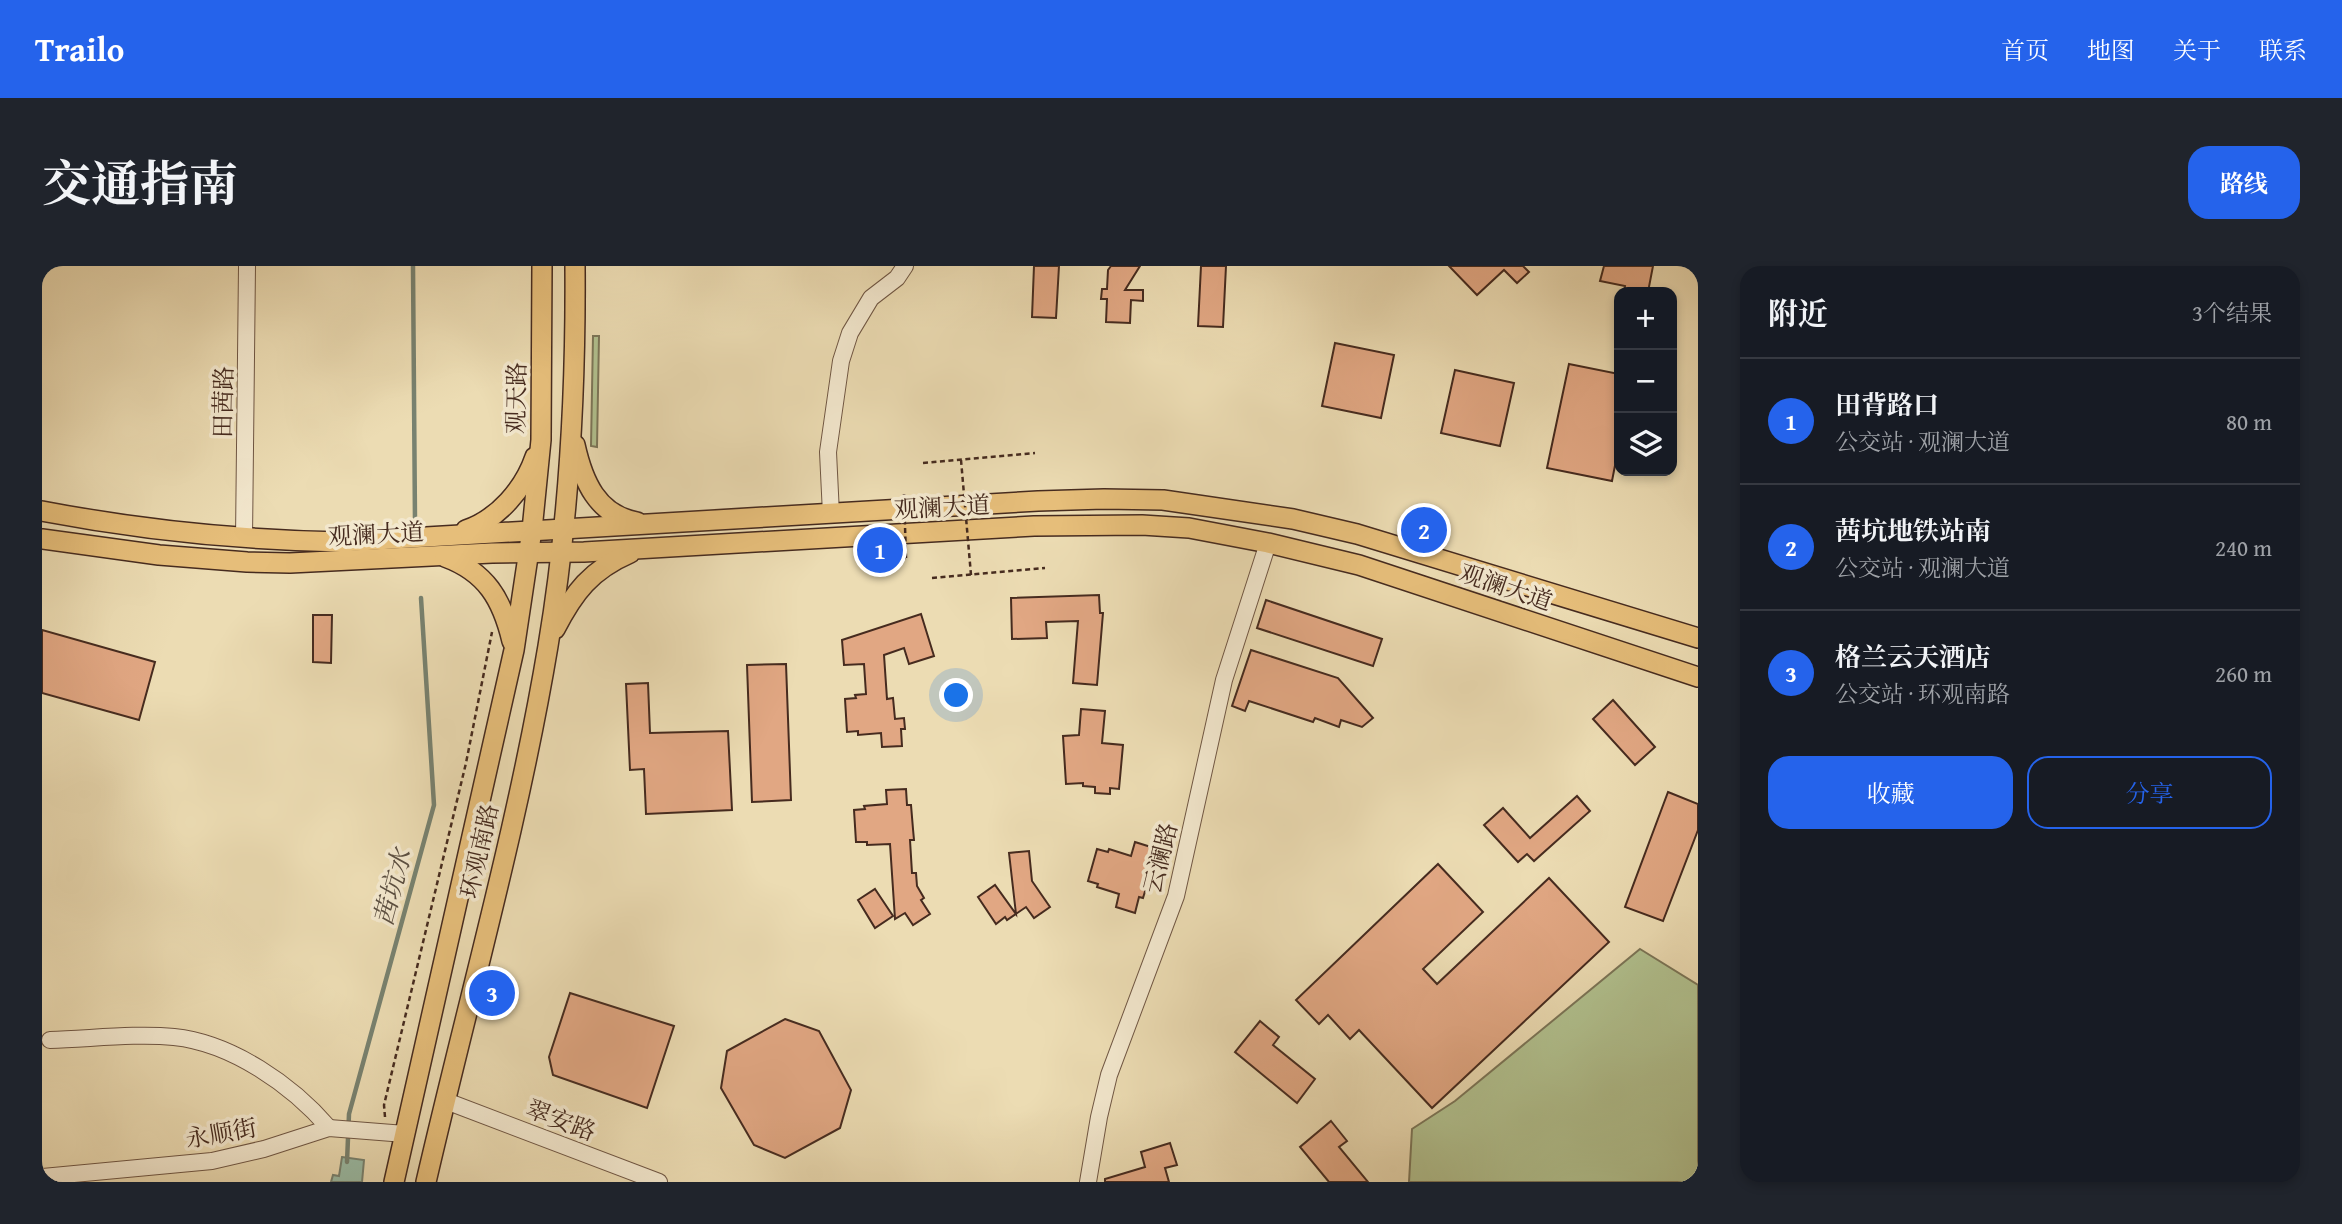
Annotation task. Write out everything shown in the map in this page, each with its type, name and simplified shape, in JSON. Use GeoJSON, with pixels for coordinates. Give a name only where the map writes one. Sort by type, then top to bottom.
{"type":"FeatureCollection","features":[{"type":"Feature","properties":{"kind":"main road","name":"观天路"},"geometry":{"type":"LineString","coordinates":[[532,530],[541,440],[542,266]]}},
{"type":"Feature","properties":{"kind":"main road"},"geometry":{"type":"LineString","coordinates":[[564,528],[571,416],[575,266]]}},
{"type":"Feature","properties":{"kind":"main road"},"geometry":{"type":"LineString","coordinates":[[541,308],[575,307]]}},
{"type":"Feature","properties":{"kind":"main road"},"geometry":{"type":"LineString","coordinates":[[571,416],[583,474],[596,500],[617,515],[648,524]]}},
{"type":"Feature","properties":{"kind":"main road"},"geometry":{"type":"LineString","coordinates":[[453,535],[485,522],[504,505],[531,467],[541,440]]}},
{"type":"Feature","properties":{"kind":"main road","name":"观澜大道"},"geometry":{"type":"LineString","coordinates":[[42,512],[161,530],[244,538],[342,542],[1104,499],[1163,500],[1293,519],[1357,534],[1698,638]]}},
{"type":"Feature","properties":{"kind":"main road","name":"观澜大道"},"geometry":{"type":"LineString","coordinates":[[42,539],[159,555],[247,562],[338,562],[441,555],[643,549],[1020,527],[1097,525],[1189,528],[1268,543],[1406,579],[1698,677]]}},
{"type":"Feature","properties":{"kind":"main road","name":"环观南路"},"geometry":{"type":"LineString","coordinates":[[426,1182],[536,714],[564,528]]}},
{"type":"Feature","properties":{"kind":"main road","name":"环观南路"},"geometry":{"type":"LineString","coordinates":[[394,1182],[514,650],[532,530]]}},
{"type":"Feature","properties":{"kind":"main road"},"geometry":{"type":"LineString","coordinates":[[548,642],[579,589],[615,561],[643,549]]}},
{"type":"Feature","properties":{"kind":"main road"},"geometry":{"type":"LineString","coordinates":[[441,555],[459,562],[484,579],[500,604],[514,650]]}},
{"type":"Feature","properties":{"kind":"street","name":"田茜路"},"geometry":{"type":"LineString","coordinates":[[244,538],[247,266]]}},
{"type":"Feature","properties":{"kind":"street"},"geometry":{"type":"LineString","coordinates":[[831,514],[828,453],[841,360],[850,333],[870,298],[897,278],[905,266]]}},
{"type":"Feature","properties":{"kind":"street","name":"云澜路"},"geometry":{"type":"LineString","coordinates":[[1088,1182],[1109,1075],[1176,896],[1224,680],[1268,543]]}},
{"type":"Feature","properties":{"kind":"street"},"geometry":{"type":"LineString","coordinates":[[50,1040],[159,1036],[193,1040],[263,1070],[309,1104],[334,1128]]}},
{"type":"Feature","properties":{"kind":"street","name":"翠安路"},"geometry":{"type":"LineString","coordinates":[[446,1101],[659,1182]]}},
{"type":"Feature","properties":{"kind":"street","name":"永顺街"},"geometry":{"type":"LineString","coordinates":[[42,1177],[237,1156],[334,1128],[405,1134]]}},
{"type":"Feature","properties":{"kind":"path"},"geometry":{"type":"LineString","coordinates":[[923,463],[1035,453]]}},
{"type":"Feature","properties":{"kind":"path"},"geometry":{"type":"LineString","coordinates":[[961,460],[971,575]]}},
{"type":"Feature","properties":{"kind":"path"},"geometry":{"type":"LineString","coordinates":[[876,559],[906,558],[904,494]]}},
{"type":"Feature","properties":{"kind":"path"},"geometry":{"type":"LineString","coordinates":[[932,578],[1045,568]]}},
{"type":"Feature","properties":{"kind":"path"},"geometry":{"type":"LineString","coordinates":[[386,1122],[384,1105],[466,763],[493,630]]}},
{"type":"Feature","properties":{"kind":"shaded area"},"geometry":{"type":"Polygon","coordinates":[[[593,336],[599,336],[597,447],[591,446],[593,336]]]}},
{"type":"Feature","properties":{"kind":"shaded area"},"geometry":{"type":"Polygon","coordinates":[[[1640,949],[1698,985],[1698,1182],[1409,1182],[1412,1129],[1455,1101],[1640,949]]]}},
{"type":"Feature","properties":{"kind":"shaded area"},"geometry":{"type":"Polygon","coordinates":[[[342,1157],[364,1160],[362,1182],[331,1182],[333,1175],[339,1176],[342,1157]]]}},
{"type":"Feature","properties":{"kind":"building"},"geometry":{"type":"Polygon","coordinates":[[[1034,266],[1059,266],[1056,318],[1032,317],[1034,266]]]}},
{"type":"Feature","properties":{"kind":"building"},"geometry":{"type":"Polygon","coordinates":[[[1111,266],[1140,266],[1125,290],[1143,290],[1143,301],[1131,300],[1130,323],[1106,322],[1107,299],[1101,299],[1102,289],[1107,289],[1108,270],[1111,266]]]}},
{"type":"Feature","properties":{"kind":"building"},"geometry":{"type":"Polygon","coordinates":[[[1201,266],[1226,266],[1223,327],[1198,326],[1201,266]]]}},
{"type":"Feature","properties":{"kind":"building"},"geometry":{"type":"Polygon","coordinates":[[[1449,266],[1523,266],[1529,272],[1517,283],[1504,270],[1477,295],[1449,266]]]}},
{"type":"Feature","properties":{"kind":"building"},"geometry":{"type":"Polygon","coordinates":[[[1604,266],[1653,266],[1649,287],[1625,287],[1600,281],[1604,266]]]}},
{"type":"Feature","properties":{"kind":"building"},"geometry":{"type":"Polygon","coordinates":[[[1335,343],[1394,355],[1381,418],[1322,406],[1335,343]]]}},
{"type":"Feature","properties":{"kind":"building"},"geometry":{"type":"Polygon","coordinates":[[[1569,364],[1614,373],[1612,481],[1547,468],[1569,364]]]}},
{"type":"Feature","properties":{"kind":"building"},"geometry":{"type":"Polygon","coordinates":[[[1455,370],[1514,383],[1500,446],[1441,433],[1455,370]]]}},
{"type":"Feature","properties":{"kind":"building"},"geometry":{"type":"Polygon","coordinates":[[[1099,595],[1100,613],[1103,613],[1097,685],[1073,683],[1078,621],[1046,622],[1047,638],[1012,639],[1011,598],[1099,595]]]}},
{"type":"Feature","properties":{"kind":"building"},"geometry":{"type":"Polygon","coordinates":[[[1266,600],[1382,639],[1373,666],[1257,628],[1266,600]]]}},
{"type":"Feature","properties":{"kind":"building"},"geometry":{"type":"Polygon","coordinates":[[[921,614],[934,656],[909,664],[904,648],[884,655],[887,699],[893,698],[895,719],[904,718],[905,729],[901,729],[902,746],[882,747],[881,733],[858,735],[858,731],[847,732],[845,699],[866,694],[864,664],[844,665],[842,640],[921,614]]]}},
{"type":"Feature","properties":{"kind":"building"},"geometry":{"type":"Polygon","coordinates":[[[313,615],[332,615],[331,663],[313,662],[313,615]]]}},
{"type":"Feature","properties":{"kind":"building"},"geometry":{"type":"Polygon","coordinates":[[[42,630],[155,662],[139,720],[42,693],[42,630]]]}},
{"type":"Feature","properties":{"kind":"building"},"geometry":{"type":"Polygon","coordinates":[[[1251,650],[1338,678],[1373,718],[1362,727],[1341,720],[1339,727],[1315,718],[1313,722],[1249,701],[1245,711],[1232,706],[1251,650]]]}},
{"type":"Feature","properties":{"kind":"building"},"geometry":{"type":"Polygon","coordinates":[[[786,664],[791,800],[752,802],[747,665],[786,664]]]}},
{"type":"Feature","properties":{"kind":"building"},"geometry":{"type":"Polygon","coordinates":[[[648,683],[650,733],[728,731],[732,810],[646,814],[644,769],[630,770],[626,684],[648,683]]]}},
{"type":"Feature","properties":{"kind":"building"},"geometry":{"type":"Polygon","coordinates":[[[1613,700],[1655,747],[1635,765],[1593,719],[1613,700]]]}},
{"type":"Feature","properties":{"kind":"building"},"geometry":{"type":"Polygon","coordinates":[[[1081,709],[1105,711],[1102,743],[1123,745],[1119,789],[1110,788],[1110,794],[1095,793],[1095,787],[1083,786],[1083,783],[1066,784],[1063,736],[1079,735],[1081,709]]]}},
{"type":"Feature","properties":{"kind":"building"},"geometry":{"type":"Polygon","coordinates":[[[906,789],[907,805],[911,805],[914,840],[910,840],[912,873],[916,873],[917,886],[924,898],[921,900],[930,914],[913,925],[905,913],[895,919],[890,844],[867,845],[867,842],[856,842],[854,810],[865,809],[864,806],[887,804],[886,790],[906,789]]]}},
{"type":"Feature","properties":{"kind":"building"},"geometry":{"type":"Polygon","coordinates":[[[1668,792],[1698,804],[1698,830],[1663,921],[1625,907],[1668,792]]]}},
{"type":"Feature","properties":{"kind":"building"},"geometry":{"type":"Polygon","coordinates":[[[1577,796],[1590,811],[1534,861],[1527,854],[1518,862],[1484,825],[1503,808],[1530,838],[1577,796]]]}},
{"type":"Feature","properties":{"kind":"building"},"geometry":{"type":"Polygon","coordinates":[[[1135,842],[1154,848],[1149,864],[1153,865],[1143,898],[1139,897],[1135,913],[1116,907],[1119,894],[1088,881],[1097,849],[1108,852],[1109,849],[1131,856],[1135,842]]]}},
{"type":"Feature","properties":{"kind":"building"},"geometry":{"type":"Polygon","coordinates":[[[1029,851],[1032,881],[1050,907],[1034,918],[1026,907],[1016,914],[1009,853],[1029,851]]]}},
{"type":"Feature","properties":{"kind":"building"},"geometry":{"type":"Polygon","coordinates":[[[1438,864],[1483,912],[1423,969],[1437,984],[1549,878],[1609,942],[1432,1108],[1359,1030],[1350,1039],[1328,1015],[1319,1024],[1296,1000],[1438,864]]]}},
{"type":"Feature","properties":{"kind":"building"},"geometry":{"type":"Polygon","coordinates":[[[995,885],[1016,914],[1007,920],[1005,917],[996,924],[978,897],[995,885]]]}},
{"type":"Feature","properties":{"kind":"building"},"geometry":{"type":"Polygon","coordinates":[[[875,889],[893,916],[875,928],[858,900],[875,889]]]}},
{"type":"Feature","properties":{"kind":"building"},"geometry":{"type":"Polygon","coordinates":[[[570,993],[674,1026],[647,1108],[553,1075],[549,1057],[570,993]]]}},
{"type":"Feature","properties":{"kind":"building"},"geometry":{"type":"Polygon","coordinates":[[[785,1019],[819,1031],[851,1090],[840,1128],[785,1158],[754,1145],[721,1088],[727,1051],[785,1019]]]}},
{"type":"Feature","properties":{"kind":"building"},"geometry":{"type":"Polygon","coordinates":[[[1260,1021],[1279,1037],[1273,1045],[1315,1079],[1297,1103],[1235,1052],[1260,1021]]]}},
{"type":"Feature","properties":{"kind":"building"},"geometry":{"type":"Polygon","coordinates":[[[1331,1121],[1347,1141],[1339,1147],[1368,1182],[1329,1182],[1300,1147],[1331,1121]]]}},
{"type":"Feature","properties":{"kind":"building"},"geometry":{"type":"Polygon","coordinates":[[[1170,1143],[1177,1165],[1165,1168],[1169,1182],[1105,1182],[1105,1179],[1145,1167],[1141,1152],[1170,1143]]]}},
{"type":"Feature","properties":{"kind":"waterway","name":"茜坑水"},"geometry":{"type":"LineString","coordinates":[[413,266],[415,522]]}},
{"type":"Feature","properties":{"kind":"waterway","name":"茜坑水"},"geometry":{"type":"LineString","coordinates":[[347,1162],[349,1114],[434,805],[421,598]]}},
{"type":"Feature","properties":{"kind":"place","name":"茜坑地铁站南"},"geometry":{"type":"Point","coordinates":[1424,530]}},
{"type":"Feature","properties":{"kind":"place","name":"田背路口"},"geometry":{"type":"Point","coordinates":[880,550]}},
{"type":"Feature","properties":{"kind":"place","name":"格兰云天酒店"},"geometry":{"type":"Point","coordinates":[492,993]}}]}
